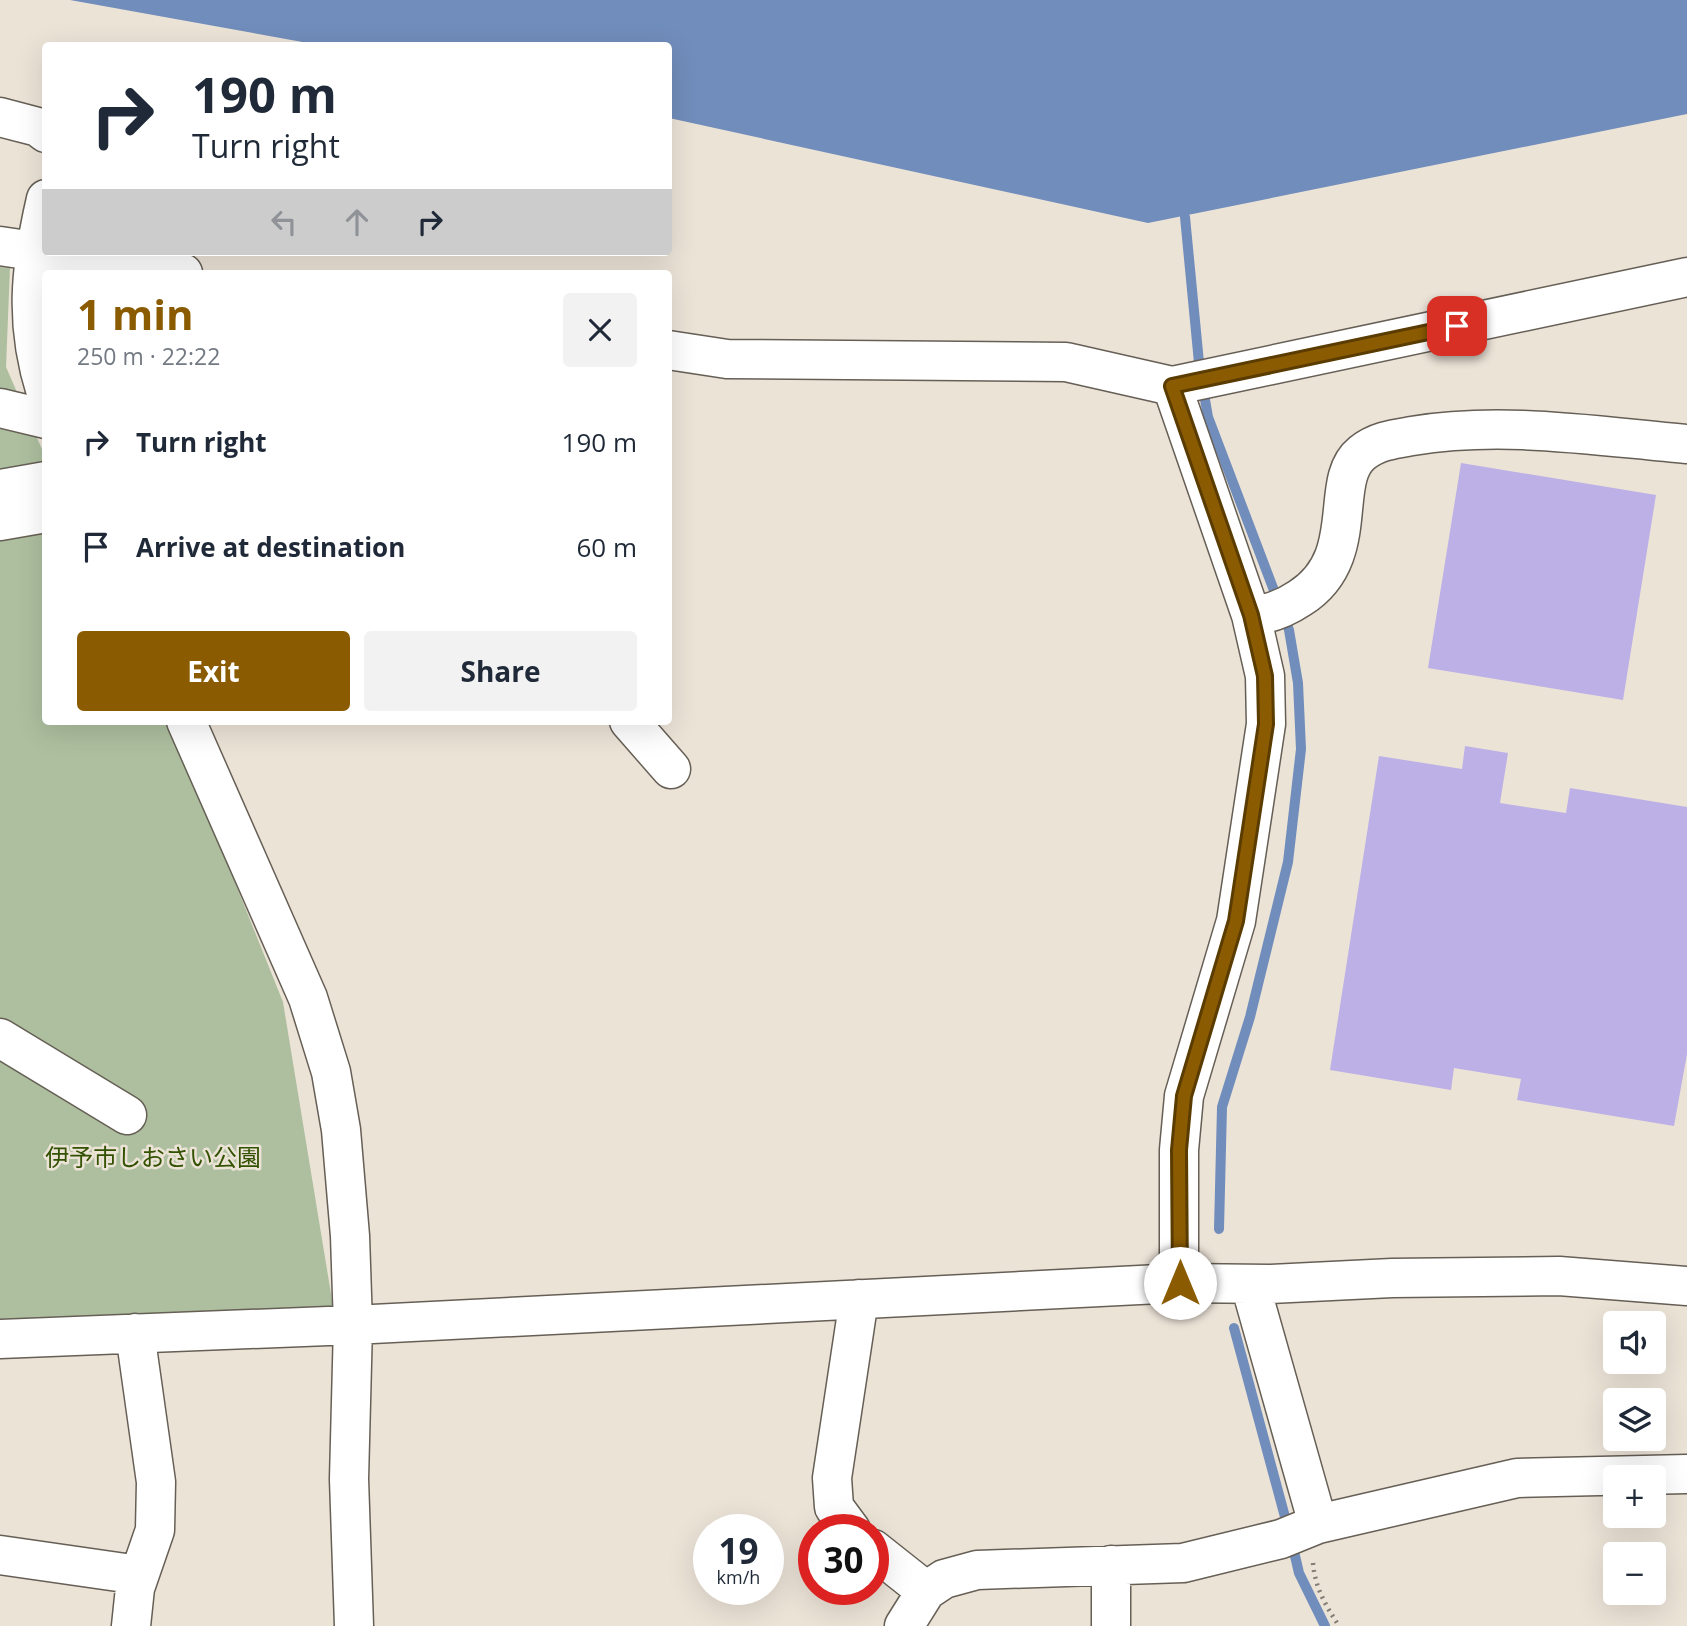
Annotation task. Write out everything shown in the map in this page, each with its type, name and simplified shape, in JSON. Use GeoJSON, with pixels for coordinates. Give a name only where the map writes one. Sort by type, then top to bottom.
{"type":"FeatureCollection","features":[{"type":"Feature","properties":{"kind":"street"},"geometry":{"type":"LineString","coordinates":[[0,117],[42,130]]}},
{"type":"Feature","properties":{"kind":"street"},"geometry":{"type":"LineString","coordinates":[[42,206],[17,249],[32,317],[36,362],[42,381]]}},
{"type":"Feature","properties":{"kind":"street"},"geometry":{"type":"LineString","coordinates":[[17,249],[42,253]]}},
{"type":"Feature","properties":{"kind":"street"},"geometry":{"type":"LineString","coordinates":[[65,256],[162,270]]}},
{"type":"Feature","properties":{"kind":"street"},"geometry":{"type":"LineString","coordinates":[[672,351],[727,359],[829,362],[1066,362],[1178,386],[1687,277]]}},
{"type":"Feature","properties":{"kind":"street"},"geometry":{"type":"LineString","coordinates":[[1178,386],[1272,610],[1265,676],[1266,724],[1236,921],[1184,1096],[1179,1150],[1180,1283]]}},
{"type":"Feature","properties":{"kind":"street"},"geometry":{"type":"LineString","coordinates":[[0,408],[42,418]]}},
{"type":"Feature","properties":{"kind":"street"},"geometry":{"type":"LineString","coordinates":[[1272,610],[1315,588],[1333,564],[1340,540],[1348,475],[1360,454],[1380,442],[1452,429],[1511,429],[1687,443]]}},
{"type":"Feature","properties":{"kind":"street"},"geometry":{"type":"LineString","coordinates":[[0,489],[42,482]]}},
{"type":"Feature","properties":{"kind":"street"},"geometry":{"type":"LineString","coordinates":[[0,521],[42,514]]}},
{"type":"Feature","properties":{"kind":"street"},"geometry":{"type":"LineString","coordinates":[[188,725],[307,998],[331,1072],[341,1130],[350,1236],[353,1325],[349,1479],[354,1626]]}},
{"type":"Feature","properties":{"kind":"street"},"geometry":{"type":"LineString","coordinates":[[632,725],[671,769]]}},
{"type":"Feature","properties":{"kind":"street"},"geometry":{"type":"LineString","coordinates":[[0,1038],[127,1115]]}},
{"type":"Feature","properties":{"kind":"street"},"geometry":{"type":"LineString","coordinates":[[0,1339],[353,1325],[1180,1283],[1250,1284],[1392,1278],[1559,1276],[1687,1286]]}},
{"type":"Feature","properties":{"kind":"street"},"geometry":{"type":"LineString","coordinates":[[1250,1284],[1303,1530]]}},
{"type":"Feature","properties":{"kind":"street"},"geometry":{"type":"LineString","coordinates":[[839,1514],[834,1507],[832,1478],[859,1299]]}},
{"type":"Feature","properties":{"kind":"street"},"geometry":{"type":"LineString","coordinates":[[131,1626],[135,1588],[155,1530],[156,1482],[135,1333]]}},
{"type":"Feature","properties":{"kind":"street"},"geometry":{"type":"LineString","coordinates":[[904,1626],[926,1591],[944,1579],[977,1570],[1183,1563],[1303,1530],[1517,1478],[1687,1474]]}},
{"type":"Feature","properties":{"kind":"street"},"geometry":{"type":"LineString","coordinates":[[0,1555],[139,1575]]}},
{"type":"Feature","properties":{"kind":"street"},"geometry":{"type":"LineString","coordinates":[[889,1562],[926,1591]]}},
{"type":"Feature","properties":{"kind":"street"},"geometry":{"type":"LineString","coordinates":[[1111,1565],[1111,1626]]}},
{"type":"Feature","properties":{"kind":"path"},"geometry":{"type":"LineString","coordinates":[[1303,1530],[1312,1554],[1314,1580],[1339,1626]]}},
{"type":"Feature","properties":{"kind":"green space","name":"伊予市しおさい公園"},"geometry":{"type":"Polygon","coordinates":[[[0,267],[10,268],[6,367],[42,449],[42,725],[167,725],[214,830],[283,1002],[333,1306],[0,1320],[0,267]]]}},
{"type":"Feature","properties":{"kind":"water"},"geometry":{"type":"Polygon","coordinates":[[[70,0],[1687,0],[1687,114],[1148,223],[672,119],[672,42],[302,42],[70,0]]]}},
{"type":"Feature","properties":{"kind":"building"},"geometry":{"type":"Polygon","coordinates":[[[1461,463],[1656,495],[1623,700],[1428,668],[1461,463]]]}},
{"type":"Feature","properties":{"kind":"building"},"geometry":{"type":"Polygon","coordinates":[[[1465,746],[1508,753],[1500,803],[1566,813],[1570,788],[1687,807],[1687,1054],[1674,1126],[1517,1100],[1521,1079],[1454,1068],[1451,1090],[1330,1070],[1379,756],[1462,769],[1465,746]]]}},
{"type":"Feature","properties":{"kind":"waterway"},"geometry":{"type":"LineString","coordinates":[[1185,217],[1200,373]]}},
{"type":"Feature","properties":{"kind":"waterway"},"geometry":{"type":"LineString","coordinates":[[1203,388],[1208,417],[1278,601]]}},
{"type":"Feature","properties":{"kind":"waterway"},"geometry":{"type":"LineString","coordinates":[[1219,1229],[1222,1107],[1250,1017],[1288,862],[1301,749],[1298,683],[1284,615]]}},
{"type":"Feature","properties":{"kind":"waterway"},"geometry":{"type":"LineString","coordinates":[[1234,1328],[1288,1528]]}},
{"type":"Feature","properties":{"kind":"waterway"},"geometry":{"type":"LineString","coordinates":[[1292,1543],[1299,1573],[1325,1626]]}},
{"type":"Feature","properties":{"kind":"route"},"geometry":{"type":"LineString","coordinates":[[1180,1283],[1179,1150],[1184,1096],[1236,921],[1266,724],[1266,700],[1265,676],[1251,615],[1172,386],[1457,326]]}}]}
